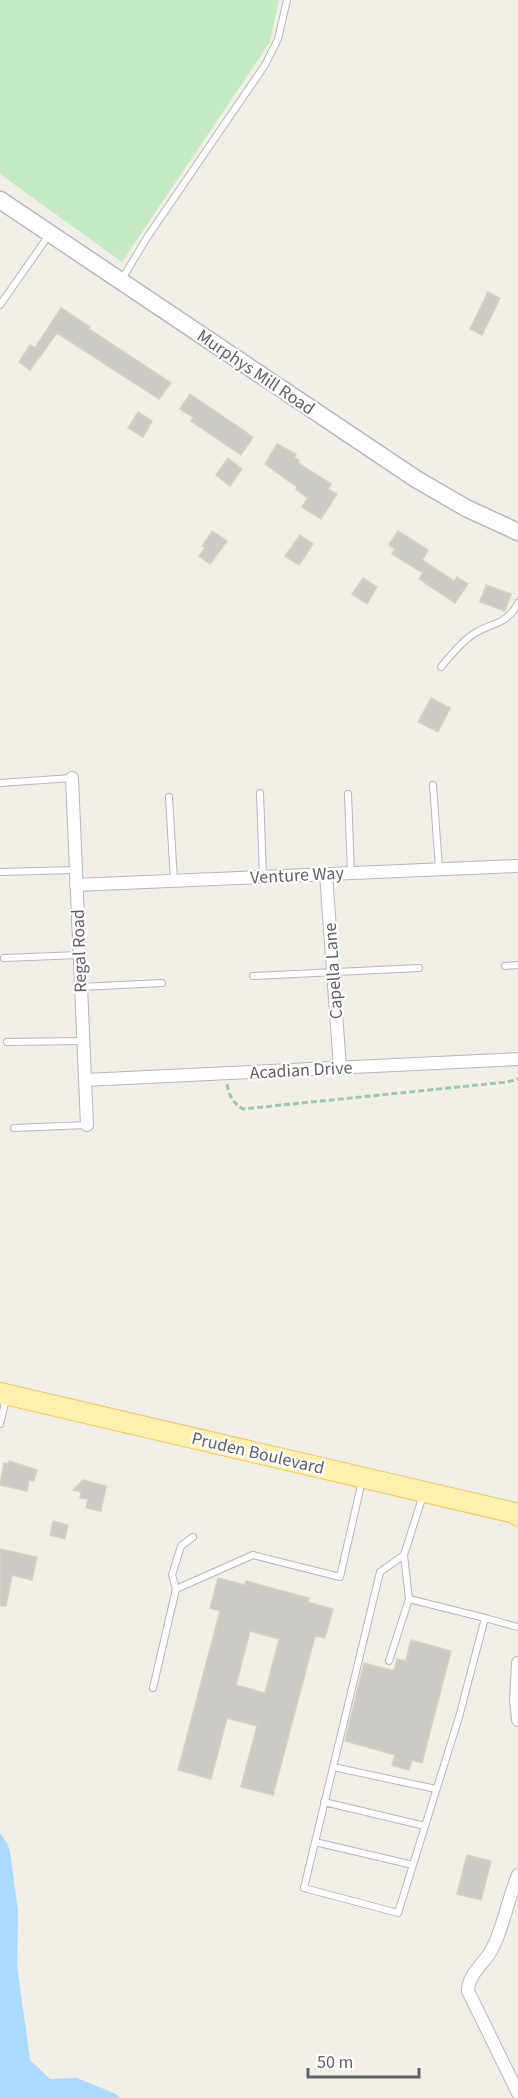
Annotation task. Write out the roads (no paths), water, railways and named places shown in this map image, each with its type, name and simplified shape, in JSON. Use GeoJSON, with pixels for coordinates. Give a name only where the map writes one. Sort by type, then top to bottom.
{"type":"FeatureCollection","features":[{"type":"Feature","properties":{"kind":"main road","name":"Pruden Boulevard"},"geometry":{"type":"LineString","coordinates":[[4,1394],[517,1514]]}},
{"type":"Feature","properties":{"kind":"street","name":"Murphys Mill Road"},"geometry":{"type":"LineString","coordinates":[[0,200],[416,479],[466,508],[518,532]]}},
{"type":"Feature","properties":{"kind":"street","name":"Regal Road"},"geometry":{"type":"LineString","coordinates":[[72,778],[87,1125]]}},
{"type":"Feature","properties":{"kind":"street","name":"Venture Way"},"geometry":{"type":"LineString","coordinates":[[76,885],[518,866]]}},
{"type":"Feature","properties":{"kind":"street","name":"Capella Lane"},"geometry":{"type":"LineString","coordinates":[[326,874],[340,1068]]}},
{"type":"Feature","properties":{"kind":"street","name":"Acadian Drive"},"geometry":{"type":"LineString","coordinates":[[85,1080],[518,1059]]}},
{"type":"Feature","properties":{"kind":"street"},"geometry":{"type":"LineString","coordinates":[[518,1663],[516,1700],[518,1720]]}},
{"type":"Feature","properties":{"kind":"street"},"geometry":{"type":"LineString","coordinates":[[517,1881],[493,1948],[472,1975],[468,1983],[468,1991],[518,2093]]}},
{"type":"Feature","properties":{"kind":"lane"},"geometry":{"type":"LineString","coordinates":[[120,281],[148,236],[265,65],[278,39],[286,0]]}},
{"type":"Feature","properties":{"kind":"lane"},"geometry":{"type":"LineString","coordinates":[[0,305],[50,234]]}},
{"type":"Feature","properties":{"kind":"lane"},"geometry":{"type":"LineString","coordinates":[[441,668],[455,650],[476,632],[501,623],[518,603]]}},
{"type":"Feature","properties":{"kind":"lane"},"geometry":{"type":"LineString","coordinates":[[0,783],[72,778]]}},
{"type":"Feature","properties":{"kind":"lane"},"geometry":{"type":"LineString","coordinates":[[433,785],[439,869]]}},
{"type":"Feature","properties":{"kind":"lane"},"geometry":{"type":"LineString","coordinates":[[260,793],[263,877]]}},
{"type":"Feature","properties":{"kind":"lane"},"geometry":{"type":"LineString","coordinates":[[348,794],[351,873]]}},
{"type":"Feature","properties":{"kind":"lane"},"geometry":{"type":"LineString","coordinates":[[169,797],[174,881]]}},
{"type":"Feature","properties":{"kind":"lane"},"geometry":{"type":"LineString","coordinates":[[0,872],[76,870]]}},
{"type":"Feature","properties":{"kind":"lane"},"geometry":{"type":"LineString","coordinates":[[4,958],[79,955]]}},
{"type":"Feature","properties":{"kind":"lane"},"geometry":{"type":"LineString","coordinates":[[505,966],[518,965]]}},
{"type":"Feature","properties":{"kind":"lane"},"geometry":{"type":"LineString","coordinates":[[253,976],[419,968]]}},
{"type":"Feature","properties":{"kind":"lane"},"geometry":{"type":"LineString","coordinates":[[81,987],[162,983]]}},
{"type":"Feature","properties":{"kind":"lane"},"geometry":{"type":"LineString","coordinates":[[7,1042],[83,1041]]}},
{"type":"Feature","properties":{"kind":"lane"},"geometry":{"type":"LineString","coordinates":[[14,1128],[87,1125]]}},
{"type":"Feature","properties":{"kind":"lane"},"geometry":{"type":"LineString","coordinates":[[0,1424],[4,1394]]}},
{"type":"Feature","properties":{"kind":"lane"},"geometry":{"type":"LineString","coordinates":[[176,1589],[253,1555],[340,1577],[363,1477]]}},
{"type":"Feature","properties":{"kind":"lane"},"geometry":{"type":"LineString","coordinates":[[389,1661],[409,1599],[404,1555],[424,1491]]}},
{"type":"Feature","properties":{"kind":"lane"},"geometry":{"type":"LineString","coordinates":[[153,1688],[176,1589],[172,1575],[181,1546],[193,1537]]}},
{"type":"Feature","properties":{"kind":"lane"},"geometry":{"type":"LineString","coordinates":[[404,1555],[380,1572],[304,1888],[398,1913],[459,1717],[485,1618]]}},
{"type":"Feature","properties":{"kind":"lane"},"geometry":{"type":"LineString","coordinates":[[409,1599],[518,1627]]}},
{"type":"Feature","properties":{"kind":"lane"},"geometry":{"type":"LineString","coordinates":[[333,1767],[436,1789]]}},
{"type":"Feature","properties":{"kind":"lane"},"geometry":{"type":"LineString","coordinates":[[324,1802],[425,1827]]}},
{"type":"Feature","properties":{"kind":"lane"},"geometry":{"type":"LineString","coordinates":[[315,1842],[413,1865]]}},
{"type":"Feature","properties":{"kind":"water"},"geometry":{"type":"Polygon","coordinates":[[[0,1833],[8,1845],[11,1858],[18,1912],[17,1965],[30,2060],[50,2079],[77,2078],[116,2094],[120,2098],[0,2098],[0,1833]]]}}]}
